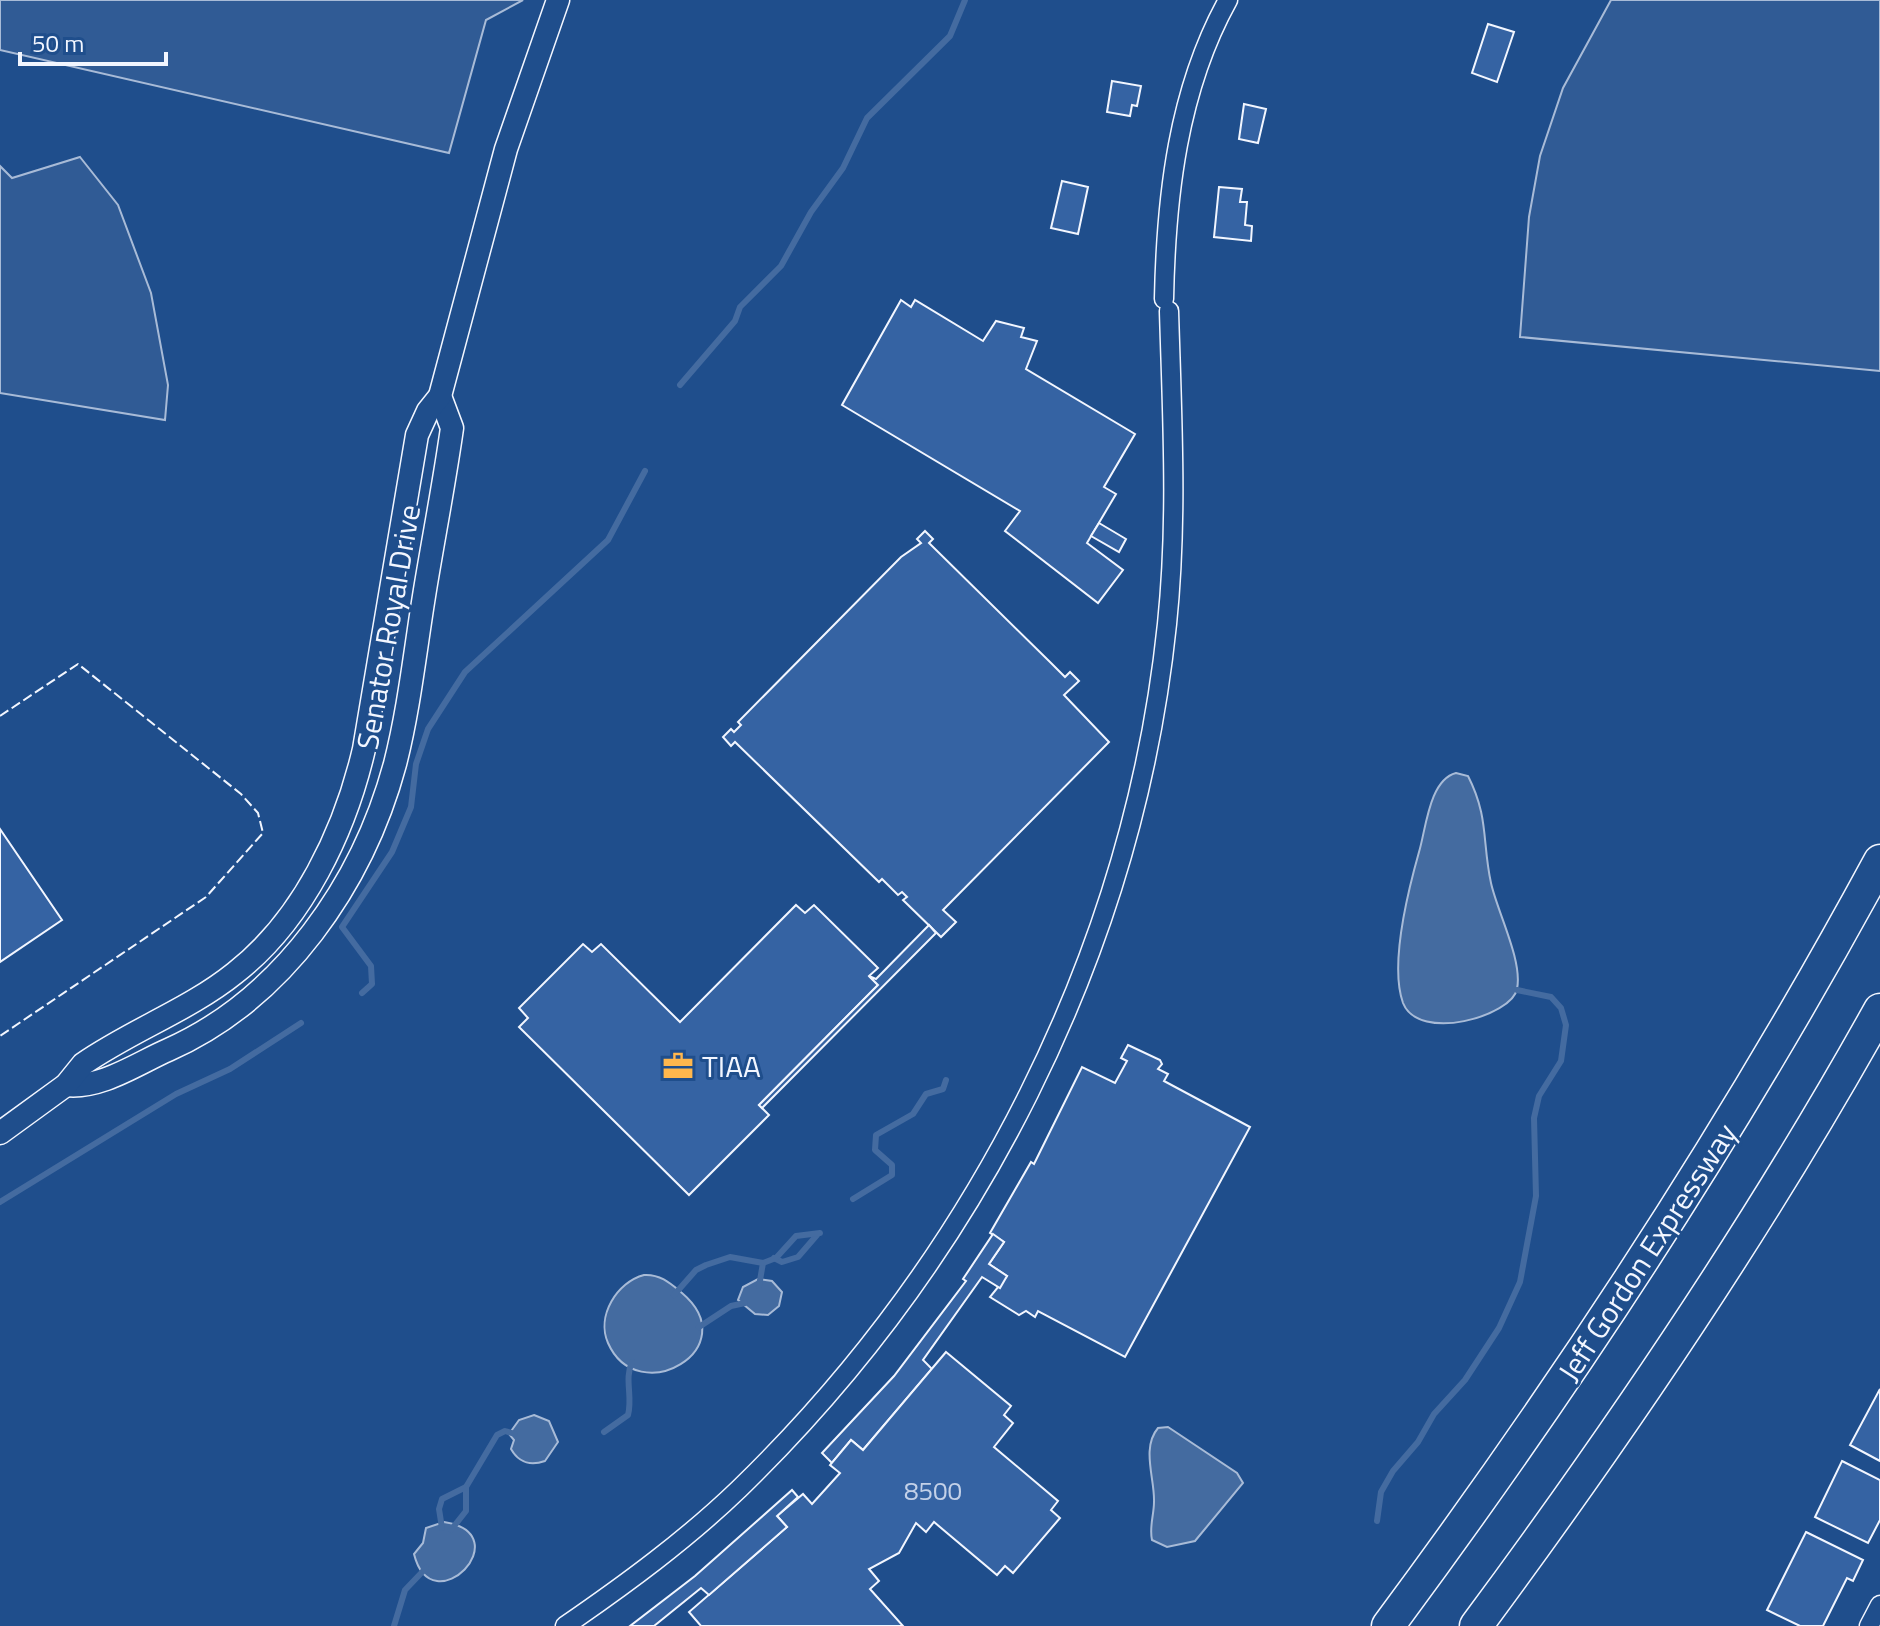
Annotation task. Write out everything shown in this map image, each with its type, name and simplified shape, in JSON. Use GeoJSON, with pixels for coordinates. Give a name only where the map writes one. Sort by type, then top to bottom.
{"type":"FeatureCollection","features":[{"type":"Feature","properties":{"kind":"highway","name":"Jeff Gordon Expressway"},"geometry":{"type":"LineString","coordinates":[[1388,1626],[1566,1377],[1689,1190],[1761,1074],[1880,861]]}},
{"type":"Feature","properties":{"kind":"highway"},"geometry":{"type":"LineString","coordinates":[[1476,1626],[1543,1536],[1715,1284],[1880,1010]]}},
{"type":"Feature","properties":{"kind":"street","name":"Senator Royal Drive"},"geometry":{"type":"LineString","coordinates":[[0,1133],[66,1085],[74,1071],[93,1057],[208,992],[250,960],[303,894],[339,827],[359,770],[370,722],[417,435],[428,411],[440,396],[506,149],[558,0]]}},
{"type":"Feature","properties":{"kind":"street"},"geometry":{"type":"LineString","coordinates":[[565,1626],[634,1577],[717,1509],[838,1385],[952,1231],[1002,1149],[1044,1063],[1112,893],[1159,685],[1174,514],[1166,305],[1173,182],[1186,105],[1206,44],[1228,0]]}},
{"type":"Feature","properties":{"kind":"street","name":"Senator Royal Drive"},"geometry":{"type":"LineString","coordinates":[[66,1085],[104,1079],[178,1045],[241,1009],[286,965],[355,864],[381,808],[402,734],[452,428],[451,417],[440,396]]}},
{"type":"Feature","properties":{"kind":"street"},"geometry":{"type":"LineString","coordinates":[[1869,1626],[1880,1605]]}},
{"type":"Feature","properties":{"kind":"shaded area"},"geometry":{"type":"Polygon","coordinates":[[[0,0],[523,0],[486,20],[449,153],[0,50],[0,0]]]}},
{"type":"Feature","properties":{"kind":"shaded area"},"geometry":{"type":"Polygon","coordinates":[[[1611,0],[1880,0],[1880,371],[1520,337],[1529,217],[1540,156],[1563,88],[1611,0]]]}},
{"type":"Feature","properties":{"kind":"shaded area"},"geometry":{"type":"Polygon","coordinates":[[[80,157],[118,205],[151,293],[168,385],[165,420],[0,393],[0,166],[12,178],[80,157]]]}},
{"type":"Feature","properties":{"kind":"shaded area"},"geometry":{"type":"Polygon","coordinates":[[[1456,773],[1468,776],[1479,804],[1491,883],[1513,951],[1518,978],[1517,989],[1511,999],[1499,1008],[1483,1016],[1445,1023],[1412,1015],[1403,1003],[1398,968],[1405,907],[1430,806],[1440,785],[1456,773]]]}},
{"type":"Feature","properties":{"kind":"shaded area"},"geometry":{"type":"Polygon","coordinates":[[[644,1275],[655,1276],[669,1283],[699,1314],[702,1334],[695,1351],[681,1364],[662,1372],[641,1372],[622,1363],[605,1333],[611,1302],[625,1285],[644,1275]]]}},
{"type":"Feature","properties":{"kind":"shaded area"},"geometry":{"type":"Polygon","coordinates":[[[758,1279],[772,1281],[782,1292],[779,1306],[768,1315],[755,1314],[738,1300],[743,1287],[758,1279]]]}},
{"type":"Feature","properties":{"kind":"shaded area"},"geometry":{"type":"Polygon","coordinates":[[[534,1415],[549,1421],[558,1442],[545,1461],[530,1463],[514,1454],[511,1449],[514,1440],[509,1434],[519,1420],[534,1415]]]}},
{"type":"Feature","properties":{"kind":"shaded area"},"geometry":{"type":"Polygon","coordinates":[[[1168,1427],[1237,1473],[1243,1483],[1195,1541],[1167,1547],[1152,1540],[1154,1493],[1150,1445],[1158,1428],[1168,1427]]]}},
{"type":"Feature","properties":{"kind":"shaded area"},"geometry":{"type":"Polygon","coordinates":[[[444,1522],[466,1530],[474,1542],[473,1556],[465,1570],[452,1579],[437,1581],[424,1574],[414,1554],[423,1543],[426,1528],[444,1522]]]}},
{"type":"Feature","properties":{"kind":"building"},"geometry":{"type":"Polygon","coordinates":[[[1488,24],[1514,32],[1497,82],[1472,73],[1488,24]]]}},
{"type":"Feature","properties":{"kind":"building"},"geometry":{"type":"Polygon","coordinates":[[[1112,81],[1141,86],[1137,106],[1132,105],[1130,116],[1107,112],[1112,81]]]}},
{"type":"Feature","properties":{"kind":"building"},"geometry":{"type":"Polygon","coordinates":[[[1244,104],[1266,109],[1258,143],[1239,139],[1244,104]]]}},
{"type":"Feature","properties":{"kind":"building"},"geometry":{"type":"Polygon","coordinates":[[[1062,181],[1088,187],[1078,234],[1051,228],[1062,181]]]}},
{"type":"Feature","properties":{"kind":"building"},"geometry":{"type":"Polygon","coordinates":[[[1219,187],[1242,189],[1240,202],[1247,202],[1245,225],[1252,226],[1251,241],[1214,237],[1219,187]]]}},
{"type":"Feature","properties":{"kind":"building"},"geometry":{"type":"Polygon","coordinates":[[[901,300],[911,307],[915,300],[983,341],[996,321],[1024,328],[1021,337],[1037,341],[1026,369],[1135,434],[1104,487],[1116,494],[1087,543],[1123,570],[1098,603],[1005,531],[1020,511],[842,405],[901,300]]]}},
{"type":"Feature","properties":{"kind":"building"},"geometry":{"type":"Polygon","coordinates":[[[1099,523],[1126,539],[1119,552],[1091,536],[1099,523]]]}},
{"type":"Feature","properties":{"kind":"building"},"geometry":{"type":"Polygon","coordinates":[[[925,531],[933,539],[929,543],[1065,677],[1070,672],[1079,681],[1064,695],[1109,742],[943,910],[956,922],[941,937],[903,900],[907,897],[902,892],[898,895],[882,879],[879,882],[735,742],[731,746],[723,737],[731,729],[734,732],[741,725],[738,722],[901,557],[921,543],[917,539],[925,531]]]}},
{"type":"Feature","properties":{"kind":"building"},"geometry":{"type":"Polygon","coordinates":[[[0,829],[62,920],[0,962],[0,829]]]}},
{"type":"Feature","properties":{"kind":"building","name":"TIAA"},"geometry":{"type":"Polygon","coordinates":[[[796,905],[805,913],[814,905],[878,968],[869,976],[878,985],[759,1105],[769,1115],[689,1195],[519,1027],[528,1018],[519,1008],[583,944],[592,952],[601,944],[680,1022],[796,905]]]}},
{"type":"Feature","properties":{"kind":"building"},"geometry":{"type":"Polygon","coordinates":[[[929,925],[936,933],[762,1108],[759,1105],[878,985],[869,976],[876,979],[929,925]]]}},
{"type":"Feature","properties":{"kind":"building"},"geometry":{"type":"Polygon","coordinates":[[[1128,1045],[1160,1060],[1162,1064],[1158,1069],[1168,1074],[1164,1081],[1250,1127],[1125,1357],[1038,1311],[1035,1317],[1026,1311],[1019,1315],[990,1297],[1007,1276],[989,1264],[1004,1242],[990,1233],[1031,1162],[1034,1164],[1082,1067],[1115,1083],[1127,1061],[1121,1058],[1128,1045]]]}},
{"type":"Feature","properties":{"kind":"building"},"geometry":{"type":"Polygon","coordinates":[[[993,1234],[1004,1242],[989,1264],[1007,1276],[1000,1288],[982,1277],[923,1360],[932,1369],[863,1450],[851,1440],[832,1463],[822,1453],[894,1376],[966,1281],[963,1279],[993,1234]]]}},
{"type":"Feature","properties":{"kind":"building"},"geometry":{"type":"Polygon","coordinates":[[[946,1352],[1011,1406],[1004,1415],[1013,1423],[994,1447],[1058,1501],[1051,1510],[1060,1518],[1013,1573],[1005,1566],[997,1575],[934,1522],[926,1532],[916,1523],[899,1553],[869,1569],[879,1581],[870,1589],[903,1626],[701,1626],[689,1612],[787,1527],[777,1516],[803,1494],[812,1504],[840,1473],[830,1465],[851,1440],[863,1450],[946,1352]]]}},
{"type":"Feature","properties":{"kind":"building"},"geometry":{"type":"Polygon","coordinates":[[[1880,1389],[1880,1461],[1850,1445],[1880,1389]]]}},
{"type":"Feature","properties":{"kind":"building"},"geometry":{"type":"Polygon","coordinates":[[[1842,1461],[1880,1480],[1880,1520],[1868,1543],[1815,1517],[1842,1461]]]}},
{"type":"Feature","properties":{"kind":"building"},"geometry":{"type":"Polygon","coordinates":[[[792,1490],[798,1497],[777,1516],[787,1527],[709,1595],[701,1588],[654,1626],[630,1626],[695,1576],[792,1490]]]}},
{"type":"Feature","properties":{"kind":"building"},"geometry":{"type":"Polygon","coordinates":[[[1806,1532],[1863,1560],[1853,1581],[1847,1578],[1823,1626],[1800,1626],[1767,1610],[1806,1532]]]}},
{"type":"Feature","properties":{"kind":"waterway"},"geometry":{"type":"LineString","coordinates":[[680,385],[735,321],[740,307],[781,266],[811,212],[843,168],[867,118],[950,36],[965,0]]}},
{"type":"Feature","properties":{"kind":"waterway"},"geometry":{"type":"LineString","coordinates":[[362,993],[372,984],[371,966],[342,927],[392,852],[411,807],[416,764],[428,729],[465,672],[608,540],[645,471]]}},
{"type":"Feature","properties":{"kind":"waterway"},"geometry":{"type":"LineString","coordinates":[[1377,1521],[1381,1492],[1393,1471],[1418,1442],[1434,1414],[1465,1380],[1499,1328],[1520,1282],[1536,1196],[1534,1118],[1539,1096],[1561,1061],[1566,1025],[1561,1008],[1551,997],[1517,990]]}},
{"type":"Feature","properties":{"kind":"waterway"},"geometry":{"type":"LineString","coordinates":[[0,1202],[176,1094],[230,1069],[301,1023]]}},
{"type":"Feature","properties":{"kind":"waterway"},"geometry":{"type":"LineString","coordinates":[[853,1199],[892,1175],[892,1165],[875,1150],[876,1135],[913,1114],[926,1094],[943,1089],[946,1080]]}},
{"type":"Feature","properties":{"kind":"waterway"},"geometry":{"type":"LineString","coordinates":[[674,1295],[696,1270],[706,1265],[730,1257],[763,1263],[776,1258],[796,1236],[820,1233]]}},
{"type":"Feature","properties":{"kind":"waterway"},"geometry":{"type":"LineString","coordinates":[[774,1258],[782,1262],[798,1257],[817,1235]]}},
{"type":"Feature","properties":{"kind":"waterway"},"geometry":{"type":"LineString","coordinates":[[759,1286],[763,1263]]}},
{"type":"Feature","properties":{"kind":"waterway"},"geometry":{"type":"LineString","coordinates":[[699,1327],[731,1306],[745,1303]]}},
{"type":"Feature","properties":{"kind":"waterway"},"geometry":{"type":"LineString","coordinates":[[604,1432],[628,1415],[632,1362]]}},
{"type":"Feature","properties":{"kind":"waterway"},"geometry":{"type":"LineString","coordinates":[[442,1528],[439,1509],[442,1499],[466,1487],[497,1435],[505,1431],[515,1434]]}},
{"type":"Feature","properties":{"kind":"waterway"},"geometry":{"type":"LineString","coordinates":[[451,1530],[466,1511],[466,1487]]}},
{"type":"Feature","properties":{"kind":"waterway"},"geometry":{"type":"LineString","coordinates":[[394,1626],[405,1590],[426,1568]]}},
{"type":"Feature","properties":{"kind":"fence"},"geometry":{"type":"LineString","coordinates":[[0,716],[78,664],[241,794],[258,813],[263,833],[206,897],[0,1036]]}},
{"type":"Feature","properties":{"kind":"place","name":"TIAA"},"geometry":{"type":"Point","coordinates":[678,1066]}}]}
